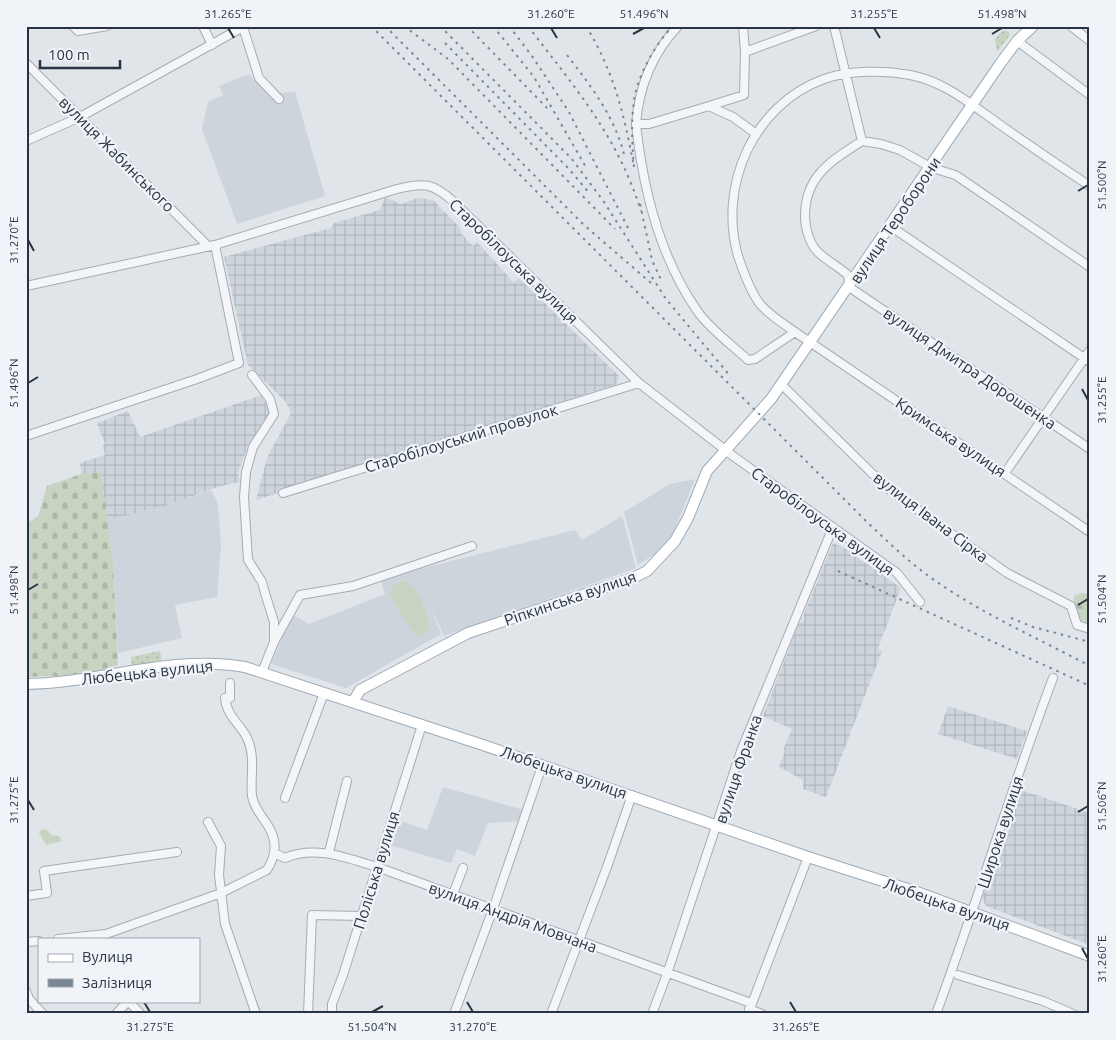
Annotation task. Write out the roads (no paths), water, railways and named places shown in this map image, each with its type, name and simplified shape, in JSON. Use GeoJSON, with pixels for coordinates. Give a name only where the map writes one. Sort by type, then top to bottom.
{"type":"FeatureCollection","features":[{"type":"Feature","properties":{"kind":"main road","name":"вулиця Тероборони"},"geometry":{"type":"LineString","coordinates":[[758,416],[782,385],[1017,41],[1033,26]]}},
{"type":"Feature","properties":{"kind":"main road","name":"Ріпкинська вулиця"},"geometry":{"type":"LineString","coordinates":[[353,702],[360,690],[452,640],[595,592],[647,571],[675,541],[688,518],[707,471],[758,416]]}},
{"type":"Feature","properties":{"kind":"main road","name":"Любецька вулиця"},"geometry":{"type":"LineString","coordinates":[[26,684],[80,680],[165,667],[215,664],[262,672],[632,795],[808,857],[973,912],[1090,956]]}},
{"type":"Feature","properties":{"kind":"street"},"geometry":{"type":"LineString","coordinates":[[73,26],[78,32],[106,26]]}},
{"type":"Feature","properties":{"kind":"street"},"geometry":{"type":"LineString","coordinates":[[203,26],[212,45]]}},
{"type":"Feature","properties":{"kind":"street"},"geometry":{"type":"LineString","coordinates":[[678,26],[666,40],[647,71],[638,102],[636,124],[640,162],[655,226],[680,280],[699,313],[748,360],[755,358],[795,332]]}},
{"type":"Feature","properties":{"kind":"street"},"geometry":{"type":"LineString","coordinates":[[636,124],[649,124],[744,95],[745,52],[743,26]]}},
{"type":"Feature","properties":{"kind":"street"},"geometry":{"type":"LineString","coordinates":[[745,52],[816,26]]}},
{"type":"Feature","properties":{"kind":"street"},"geometry":{"type":"LineString","coordinates":[[834,26],[844,74],[862,141]]}},
{"type":"Feature","properties":{"kind":"street"},"geometry":{"type":"LineString","coordinates":[[1071,26],[1090,41]]}},
{"type":"Feature","properties":{"kind":"street"},"geometry":{"type":"LineString","coordinates":[[26,141],[80,117],[244,27],[258,78],[279,99]]}},
{"type":"Feature","properties":{"kind":"street"},"geometry":{"type":"LineString","coordinates":[[1017,41],[1090,95]]}},
{"type":"Feature","properties":{"kind":"street","name":"вулиця Жабинського"},"geometry":{"type":"LineString","coordinates":[[26,63],[211,245]]}},
{"type":"Feature","properties":{"kind":"street","name":"Кримська вулиця"},"geometry":{"type":"LineString","coordinates":[[1090,186],[945,88],[911,75],[880,72],[844,74],[823,79],[800,92],[783,104],[755,133],[735,181],[732,213],[733,236],[742,269],[760,304],[795,332],[1090,532]]}},
{"type":"Feature","properties":{"kind":"street"},"geometry":{"type":"LineString","coordinates":[[709,106],[733,116],[755,133]]}},
{"type":"Feature","properties":{"kind":"street"},"geometry":{"type":"LineString","coordinates":[[849,287],[848,275],[819,254],[804,229],[805,207],[811,184],[821,171],[833,160],[862,141],[900,150],[930,167],[956,176],[1090,267]]}},
{"type":"Feature","properties":{"kind":"street","name":"Старобілоуська вулиця"},"geometry":{"type":"LineString","coordinates":[[26,286],[177,254],[396,189],[414,184],[428,184],[440,190],[454,202],[639,383],[725,450],[897,573],[920,602]]}},
{"type":"Feature","properties":{"kind":"street"},"geometry":{"type":"LineString","coordinates":[[890,226],[1087,360]]}},
{"type":"Feature","properties":{"kind":"street"},"geometry":{"type":"LineString","coordinates":[[26,436],[197,380],[239,363],[211,245]]}},
{"type":"Feature","properties":{"kind":"street","name":"вулиця Дмитра Дорошенка"},"geometry":{"type":"LineString","coordinates":[[849,287],[1090,449]]}},
{"type":"Feature","properties":{"kind":"street"},"geometry":{"type":"LineString","coordinates":[[1005,473],[1043,417],[1087,360],[1090,350]]}},
{"type":"Feature","properties":{"kind":"street"},"geometry":{"type":"LineString","coordinates":[[252,375],[270,399],[274,414],[253,447],[246,472],[244,497],[248,560],[262,582],[266,593],[274,622],[274,642]]}},
{"type":"Feature","properties":{"kind":"street","name":"Старобілоуський провулок"},"geometry":{"type":"LineString","coordinates":[[283,494],[639,383]]}},
{"type":"Feature","properties":{"kind":"street","name":"вулиця Івана Сірка"},"geometry":{"type":"LineString","coordinates":[[782,385],[886,487],[1007,573],[1071,606],[1077,624],[1090,629]]}},
{"type":"Feature","properties":{"kind":"street","name":"вулиця Франка"},"geometry":{"type":"LineString","coordinates":[[652,1014],[668,974],[741,751],[833,527]]}},
{"type":"Feature","properties":{"kind":"street"},"geometry":{"type":"LineString","coordinates":[[262,672],[274,642],[300,595],[353,586],[472,546]]}},
{"type":"Feature","properties":{"kind":"street","name":"Широка вулиця"},"geometry":{"type":"LineString","coordinates":[[936,1014],[1053,678]]}},
{"type":"Feature","properties":{"kind":"street"},"geometry":{"type":"LineString","coordinates":[[68,938],[106,934],[221,893],[267,870],[276,853],[275,842],[272,833],[258,813],[252,796],[253,772],[249,743],[242,730],[228,713],[227,698],[230,683]]}},
{"type":"Feature","properties":{"kind":"street"},"geometry":{"type":"LineString","coordinates":[[285,798],[324,693]]}},
{"type":"Feature","properties":{"kind":"street","name":"Поліська вулиця"},"geometry":{"type":"LineString","coordinates":[[332,1014],[332,1004],[422,725]]}},
{"type":"Feature","properties":{"kind":"street"},"geometry":{"type":"LineString","coordinates":[[454,1014],[493,909],[542,766]]}},
{"type":"Feature","properties":{"kind":"street"},"geometry":{"type":"LineString","coordinates":[[329,852],[347,781]]}},
{"type":"Feature","properties":{"kind":"street"},"geometry":{"type":"LineString","coordinates":[[551,1014],[580,941],[632,795]]}},
{"type":"Feature","properties":{"kind":"street"},"geometry":{"type":"LineString","coordinates":[[208,822],[221,846],[221,893],[226,924],[256,1014]]}},
{"type":"Feature","properties":{"kind":"street"},"geometry":{"type":"LineString","coordinates":[[26,896],[47,893],[44,871],[177,852]]}},
{"type":"Feature","properties":{"kind":"street","name":"вулиця Андрія Мовчана"},"geometry":{"type":"LineString","coordinates":[[276,853],[285,858],[293,855],[329,852],[377,867],[668,974],[762,1014]]}},
{"type":"Feature","properties":{"kind":"street"},"geometry":{"type":"LineString","coordinates":[[749,1009],[808,857]]}},
{"type":"Feature","properties":{"kind":"street"},"geometry":{"type":"LineString","coordinates":[[453,894],[463,868]]}},
{"type":"Feature","properties":{"kind":"street"},"geometry":{"type":"LineString","coordinates":[[308,1014],[312,915],[361,916]]}},
{"type":"Feature","properties":{"kind":"street"},"geometry":{"type":"LineString","coordinates":[[958,975],[1042,1001],[1074,1014]]}},
{"type":"Feature","properties":{"kind":"street"},"geometry":{"type":"LineString","coordinates":[[26,991],[29,999],[43,1014]]}},
{"type":"Feature","properties":{"kind":"street"},"geometry":{"type":"LineString","coordinates":[[116,1014],[127,1002]]}},
{"type":"Feature","properties":{"kind":"street"},"geometry":{"type":"LineString","coordinates":[[129,1002],[141,1014]]}},
{"type":"Feature","properties":{"kind":"railway"},"geometry":{"type":"LineString","coordinates":[[371,26],[867,522],[902,554],[930,577],[976,607],[1090,666]]}},
{"type":"Feature","properties":{"kind":"railway"},"geometry":{"type":"LineString","coordinates":[[385,26],[584,225],[651,283]]}},
{"type":"Feature","properties":{"kind":"railway"},"geometry":{"type":"LineString","coordinates":[[404,26],[448,59],[615,229]]}},
{"type":"Feature","properties":{"kind":"railway"},"geometry":{"type":"LineString","coordinates":[[440,26],[571,158],[604,202],[666,299],[731,377]]}},
{"type":"Feature","properties":{"kind":"railway"},"geometry":{"type":"LineString","coordinates":[[467,26],[547,108]]}},
{"type":"Feature","properties":{"kind":"railway"},"geometry":{"type":"LineString","coordinates":[[493,26],[534,77],[587,169]]}},
{"type":"Feature","properties":{"kind":"railway"},"geometry":{"type":"LineString","coordinates":[[509,26],[532,56],[569,112],[628,228]]}},
{"type":"Feature","properties":{"kind":"railway"},"geometry":{"type":"LineString","coordinates":[[528,26],[578,92],[607,135],[620,159],[641,211]]}},
{"type":"Feature","properties":{"kind":"railway"},"geometry":{"type":"LineString","coordinates":[[586,26],[604,60],[617,94],[634,167],[632,125],[636,92],[648,60],[660,41],[673,26]]}},
{"type":"Feature","properties":{"kind":"railway"},"geometry":{"type":"LineString","coordinates":[[445,43],[569,169],[590,194]]}},
{"type":"Feature","properties":{"kind":"railway"},"geometry":{"type":"LineString","coordinates":[[567,55],[608,114],[624,154]]}},
{"type":"Feature","properties":{"kind":"railway"},"geometry":{"type":"LineString","coordinates":[[640,204],[652,260],[661,280]]}},
{"type":"Feature","properties":{"kind":"railway"},"geometry":{"type":"LineString","coordinates":[[838,571],[1090,686]]}},
{"type":"Feature","properties":{"kind":"railway"},"geometry":{"type":"LineString","coordinates":[[1011,618],[1033,627],[1090,642]]}}]}
